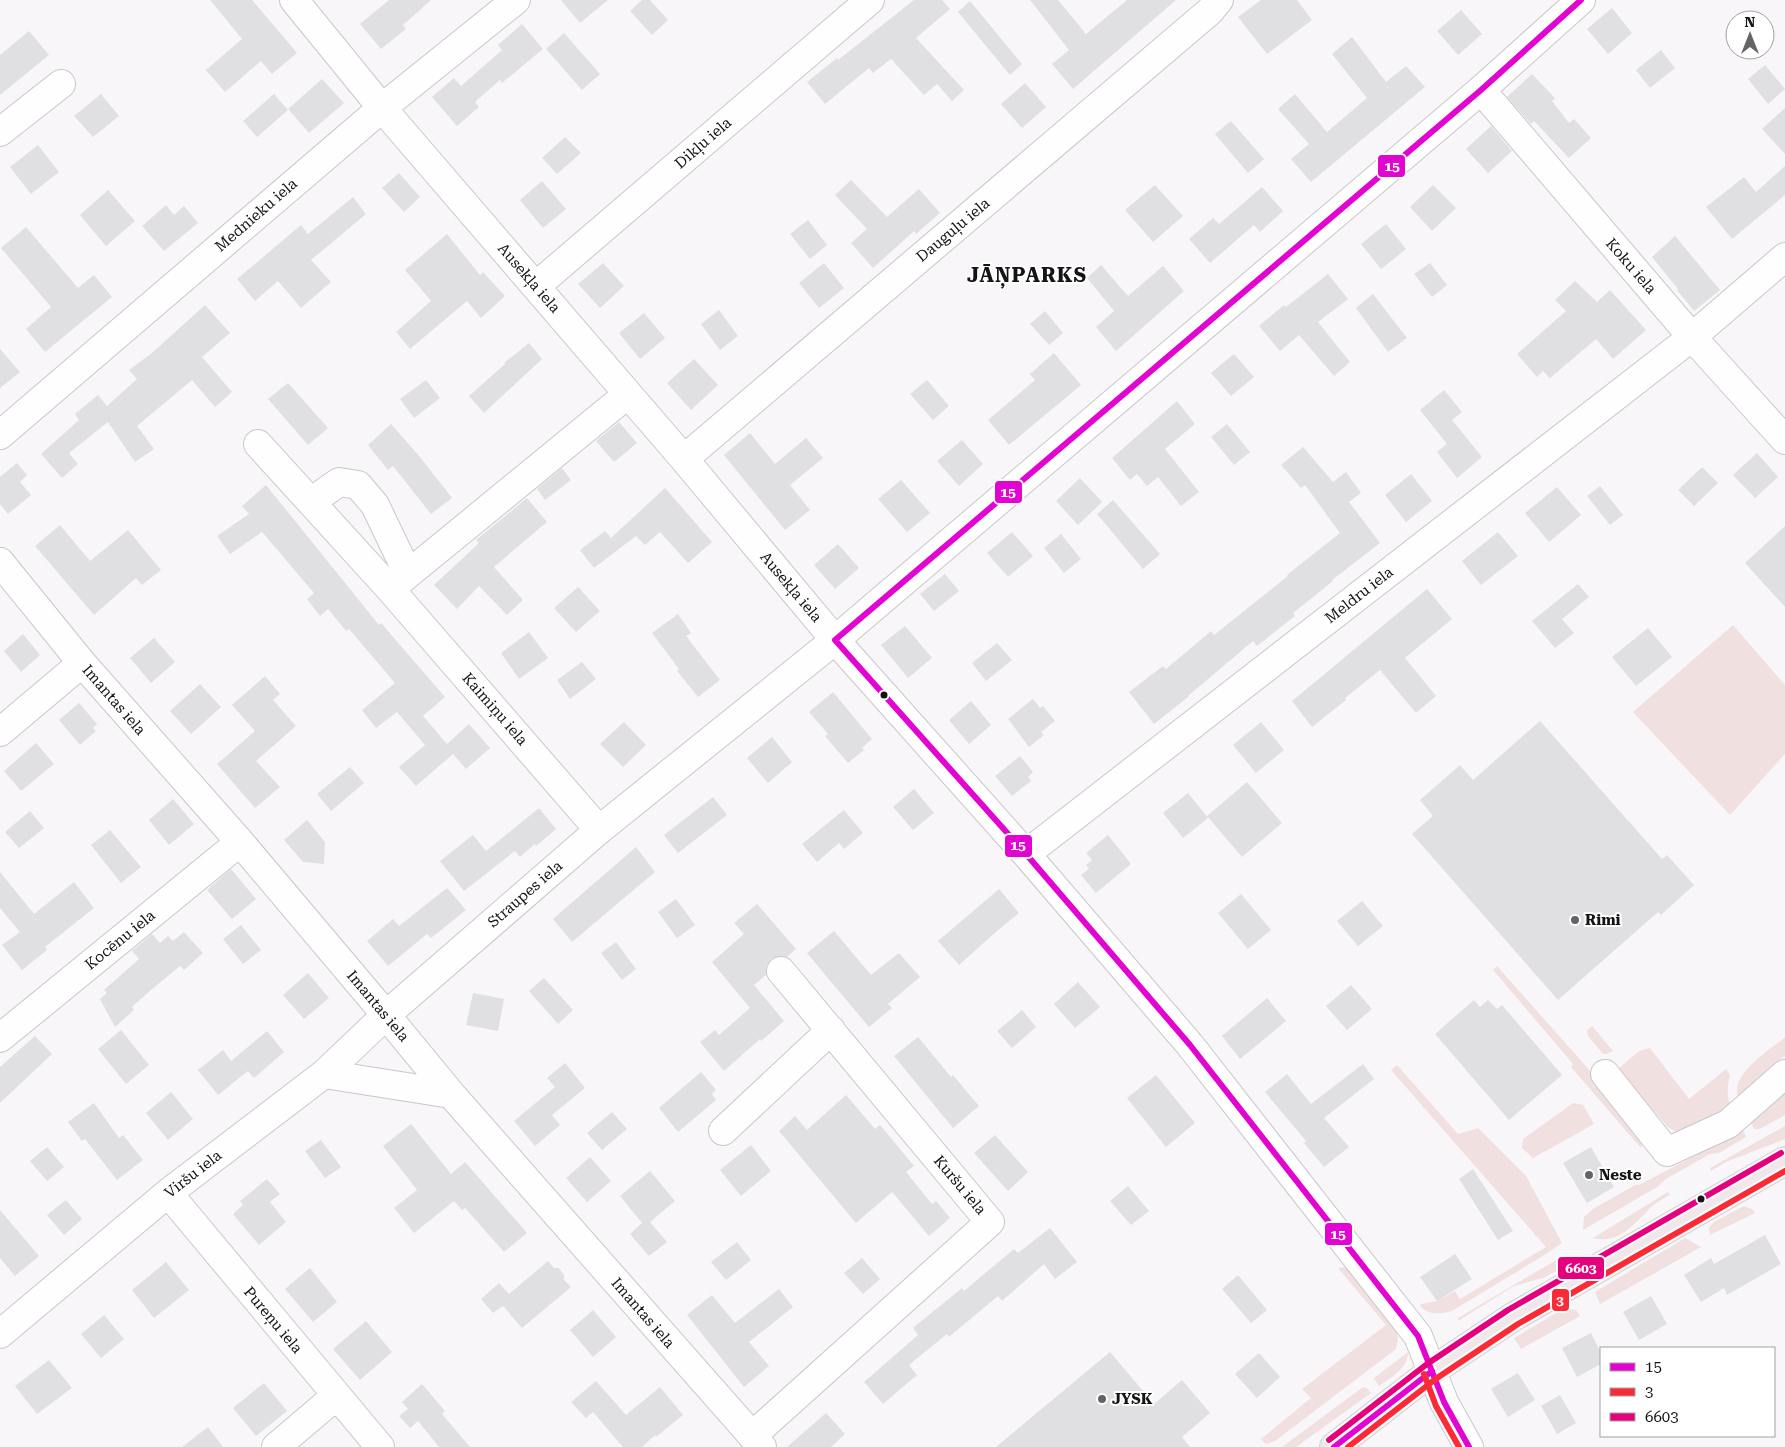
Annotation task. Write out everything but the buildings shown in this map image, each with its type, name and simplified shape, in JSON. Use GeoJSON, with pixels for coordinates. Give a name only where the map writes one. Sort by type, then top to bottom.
{"type":"FeatureCollection","features":[{"type":"Feature","properties":{"kind":"main road"},"geometry":{"type":"LineString","coordinates":[[1334,1447],[1432,1372],[1513,1317],[1785,1161]]}},
{"type":"Feature","properties":{"kind":"street","name":"Ausekļa iela"},"geometry":{"type":"LineString","coordinates":[[294,0],[382,108],[684,459],[835,640],[1026,854],[1190,1045],[1418,1336],[1444,1402],[1469,1447]]}},
{"type":"Feature","properties":{"kind":"street","name":"Mednieku iela"},"geometry":{"type":"LineString","coordinates":[[0,435],[382,108],[516,0]]}},
{"type":"Feature","properties":{"kind":"street","name":"Dikļu iela"},"geometry":{"type":"LineString","coordinates":[[536,286],[870,0]]}},
{"type":"Feature","properties":{"kind":"street","name":"Dauguļu iela"},"geometry":{"type":"LineString","coordinates":[[684,459],[1210,11],[1219,0]]}},
{"type":"Feature","properties":{"kind":"street","name":"Straupes iela"},"geometry":{"type":"LineString","coordinates":[[386,1015],[600,830],[835,640],[1481,90],[1581,0]]}},
{"type":"Feature","properties":{"kind":"street"},"geometry":{"type":"LineString","coordinates":[[0,132],[61,84]]}},
{"type":"Feature","properties":{"kind":"street","name":"Koku iela"},"geometry":{"type":"LineString","coordinates":[[1481,90],[1692,337],[1785,440]]}},
{"type":"Feature","properties":{"kind":"street","name":"Meldru iela"},"geometry":{"type":"LineString","coordinates":[[1026,854],[1692,337],[1785,257]]}},
{"type":"Feature","properties":{"kind":"street"},"geometry":{"type":"LineString","coordinates":[[399,581],[628,394]]}},
{"type":"Feature","properties":{"kind":"street","name":"Kaimiņu iela"},"geometry":{"type":"LineString","coordinates":[[258,444],[311,502],[399,581],[600,830]]}},
{"type":"Feature","properties":{"kind":"street","name":"Kaimiņu iela"},"geometry":{"type":"LineString","coordinates":[[311,502],[339,482],[358,484],[375,505],[399,581]]}},
{"type":"Feature","properties":{"kind":"street","name":"Imantas iela"},"geometry":{"type":"LineString","coordinates":[[0,562],[82,663],[240,842],[451,1094],[757,1441]]}},
{"type":"Feature","properties":{"kind":"street"},"geometry":{"type":"LineString","coordinates":[[0,732],[82,663]]}},
{"type":"Feature","properties":{"kind":"street","name":"Kocēnu iela"},"geometry":{"type":"LineString","coordinates":[[0,1038],[240,842]]}},
{"type":"Feature","properties":{"kind":"street","name":"Kuršu iela"},"geometry":{"type":"LineString","coordinates":[[757,1441],[990,1222],[781,971]]}},
{"type":"Feature","properties":{"kind":"street","name":"Viršu iela"},"geometry":{"type":"LineString","coordinates":[[0,1334],[168,1193],[324,1074],[386,1015]]}},
{"type":"Feature","properties":{"kind":"street"},"geometry":{"type":"LineString","coordinates":[[723,1131],[831,1030]]}},
{"type":"Feature","properties":{"kind":"street"},"geometry":{"type":"LineString","coordinates":[[324,1074],[451,1094]]}},
{"type":"Feature","properties":{"kind":"street"},"geometry":{"type":"LineString","coordinates":[[1605,1074],[1667,1152],[1728,1124],[1785,1074]]}},
{"type":"Feature","properties":{"kind":"street","name":"Pureņu iela"},"geometry":{"type":"LineString","coordinates":[[168,1193],[380,1447]]}},
{"type":"Feature","properties":{"kind":"street"},"geometry":{"type":"LineString","coordinates":[[276,1447],[336,1396]]}},
{"type":"Feature","properties":{"kind":"shaded area"},"geometry":{"type":"Polygon","coordinates":[[[1733,625],[1785,685],[1785,754],[1730,815],[1633,712],[1733,625]]]}},
{"type":"Feature","properties":{"kind":"shaded area"},"geometry":{"type":"Polygon","coordinates":[[[1497,966],[1638,1128],[1643,1139],[1641,1148],[1571,1067],[1573,1064],[1493,970],[1497,966]]]}},
{"type":"Feature","properties":{"kind":"shaded area"},"geometry":{"type":"Polygon","coordinates":[[[1592,1026],[1613,1051],[1603,1054],[1588,1036],[1587,1030],[1592,1026]]]}},
{"type":"Feature","properties":{"kind":"shaded area"},"geometry":{"type":"Polygon","coordinates":[[[1785,1037],[1785,1056],[1776,1062],[1740,1101],[1737,1092],[1738,1083],[1743,1074],[1760,1057],[1785,1037]]]}},
{"type":"Feature","properties":{"kind":"shaded area"},"geometry":{"type":"Polygon","coordinates":[[[1650,1048],[1689,1099],[1726,1069],[1730,1075],[1728,1092],[1732,1108],[1680,1134],[1669,1128],[1617,1070],[1639,1051],[1650,1048]]]}},
{"type":"Feature","properties":{"kind":"shaded area"},"geometry":{"type":"Polygon","coordinates":[[[1397,1065],[1458,1134],[1478,1128],[1526,1176],[1562,1243],[1452,1311],[1431,1313],[1420,1306],[1421,1304],[1437,1301],[1455,1291],[1460,1299],[1546,1247],[1391,1070],[1397,1065]]]}},
{"type":"Feature","properties":{"kind":"shaded area"},"geometry":{"type":"Polygon","coordinates":[[[1785,1092],[1785,1115],[1760,1129],[1754,1129],[1749,1120],[1785,1092]]]}},
{"type":"Feature","properties":{"kind":"shaded area"},"geometry":{"type":"Polygon","coordinates":[[[1573,1103],[1583,1105],[1594,1124],[1533,1158],[1522,1148],[1523,1139],[1573,1103]]]}},
{"type":"Feature","properties":{"kind":"shaded area"},"geometry":{"type":"Polygon","coordinates":[[[1785,1126],[1785,1139],[1726,1162],[1711,1171],[1710,1168],[1785,1126]]]}},
{"type":"Feature","properties":{"kind":"shaded area"},"geometry":{"type":"Polygon","coordinates":[[[1742,1128],[1746,1137],[1719,1153],[1710,1154],[1666,1179],[1657,1187],[1583,1230],[1584,1217],[1593,1209],[1635,1185],[1639,1185],[1708,1149],[1742,1128]]]}},
{"type":"Feature","properties":{"kind":"shaded area"},"geometry":{"type":"Polygon","coordinates":[[[1668,1192],[1670,1195],[1656,1203],[1628,1230],[1612,1238],[1593,1238],[1668,1192]]]}},
{"type":"Feature","properties":{"kind":"shaded area"},"geometry":{"type":"Polygon","coordinates":[[[1744,1206],[1752,1209],[1755,1213],[1710,1235],[1709,1228],[1714,1222],[1744,1206]]]}},
{"type":"Feature","properties":{"kind":"shaded area"},"geometry":{"type":"Polygon","coordinates":[[[1685,1238],[1701,1247],[1600,1304],[1595,1292],[1685,1238]]]}},
{"type":"Feature","properties":{"kind":"shaded area"},"geometry":{"type":"Polygon","coordinates":[[[1563,1256],[1561,1264],[1556,1271],[1543,1278],[1514,1286],[1458,1321],[1458,1318],[1563,1256]]]}},
{"type":"Feature","properties":{"kind":"shaded area"},"geometry":{"type":"Polygon","coordinates":[[[1346,1267],[1396,1327],[1398,1339],[1396,1349],[1275,1441],[1266,1444],[1261,1439],[1311,1398],[1302,1389],[1386,1325],[1338,1268],[1346,1267]]]}},
{"type":"Feature","properties":{"kind":"shaded area"},"geometry":{"type":"Polygon","coordinates":[[[1565,1308],[1576,1310],[1580,1316],[1521,1349],[1514,1338],[1565,1308]]]}},
{"type":"Feature","properties":{"kind":"shaded area"},"geometry":{"type":"Polygon","coordinates":[[[1408,1352],[1402,1368],[1379,1386],[1374,1378],[1408,1352]]]}},
{"type":"Feature","properties":{"kind":"shaded area"},"geometry":{"type":"Polygon","coordinates":[[[1363,1387],[1367,1388],[1371,1393],[1296,1447],[1282,1447],[1363,1387]]]}},
{"type":"Feature","properties":{"kind":"transit line","name":"15"},"geometry":{"type":"LineString","coordinates":[[1469,1447],[1444,1402],[1418,1336],[1190,1045],[1026,854],[835,640],[1481,90],[1581,0]]}},
{"type":"Feature","properties":{"kind":"transit line","name":"6603"},"geometry":{"type":"LineString","coordinates":[[1329,1440],[1427,1364],[1508,1310],[1781,1153]]}},
{"type":"Feature","properties":{"kind":"transit line","name":"3"},"geometry":{"type":"LineString","coordinates":[[1348,1447],[1437,1378],[1518,1324],[1785,1171]]}},
{"type":"Feature","properties":{"kind":"transit line","name":"15"},"geometry":{"type":"LineString","coordinates":[[1334,1447],[1432,1371]]}},
{"type":"Feature","properties":{"kind":"transit line","name":"3"},"geometry":{"type":"LineString","coordinates":[[1424,1374],[1436,1406],[1459,1447]]}},
{"type":"Feature","properties":{"kind":"place","name":"Rimi"},"geometry":{"type":"Point","coordinates":[1575,920]}},
{"type":"Feature","properties":{"kind":"place","name":"Neste"},"geometry":{"type":"Point","coordinates":[1589,1175]}},
{"type":"Feature","properties":{"kind":"place","name":"JYSK"},"geometry":{"type":"Point","coordinates":[1102,1399]}},
{"type":"Feature","properties":{"kind":"district","name":"JĀŅPARKS"},"geometry":{"type":"Point","coordinates":[1027,275]}}]}
